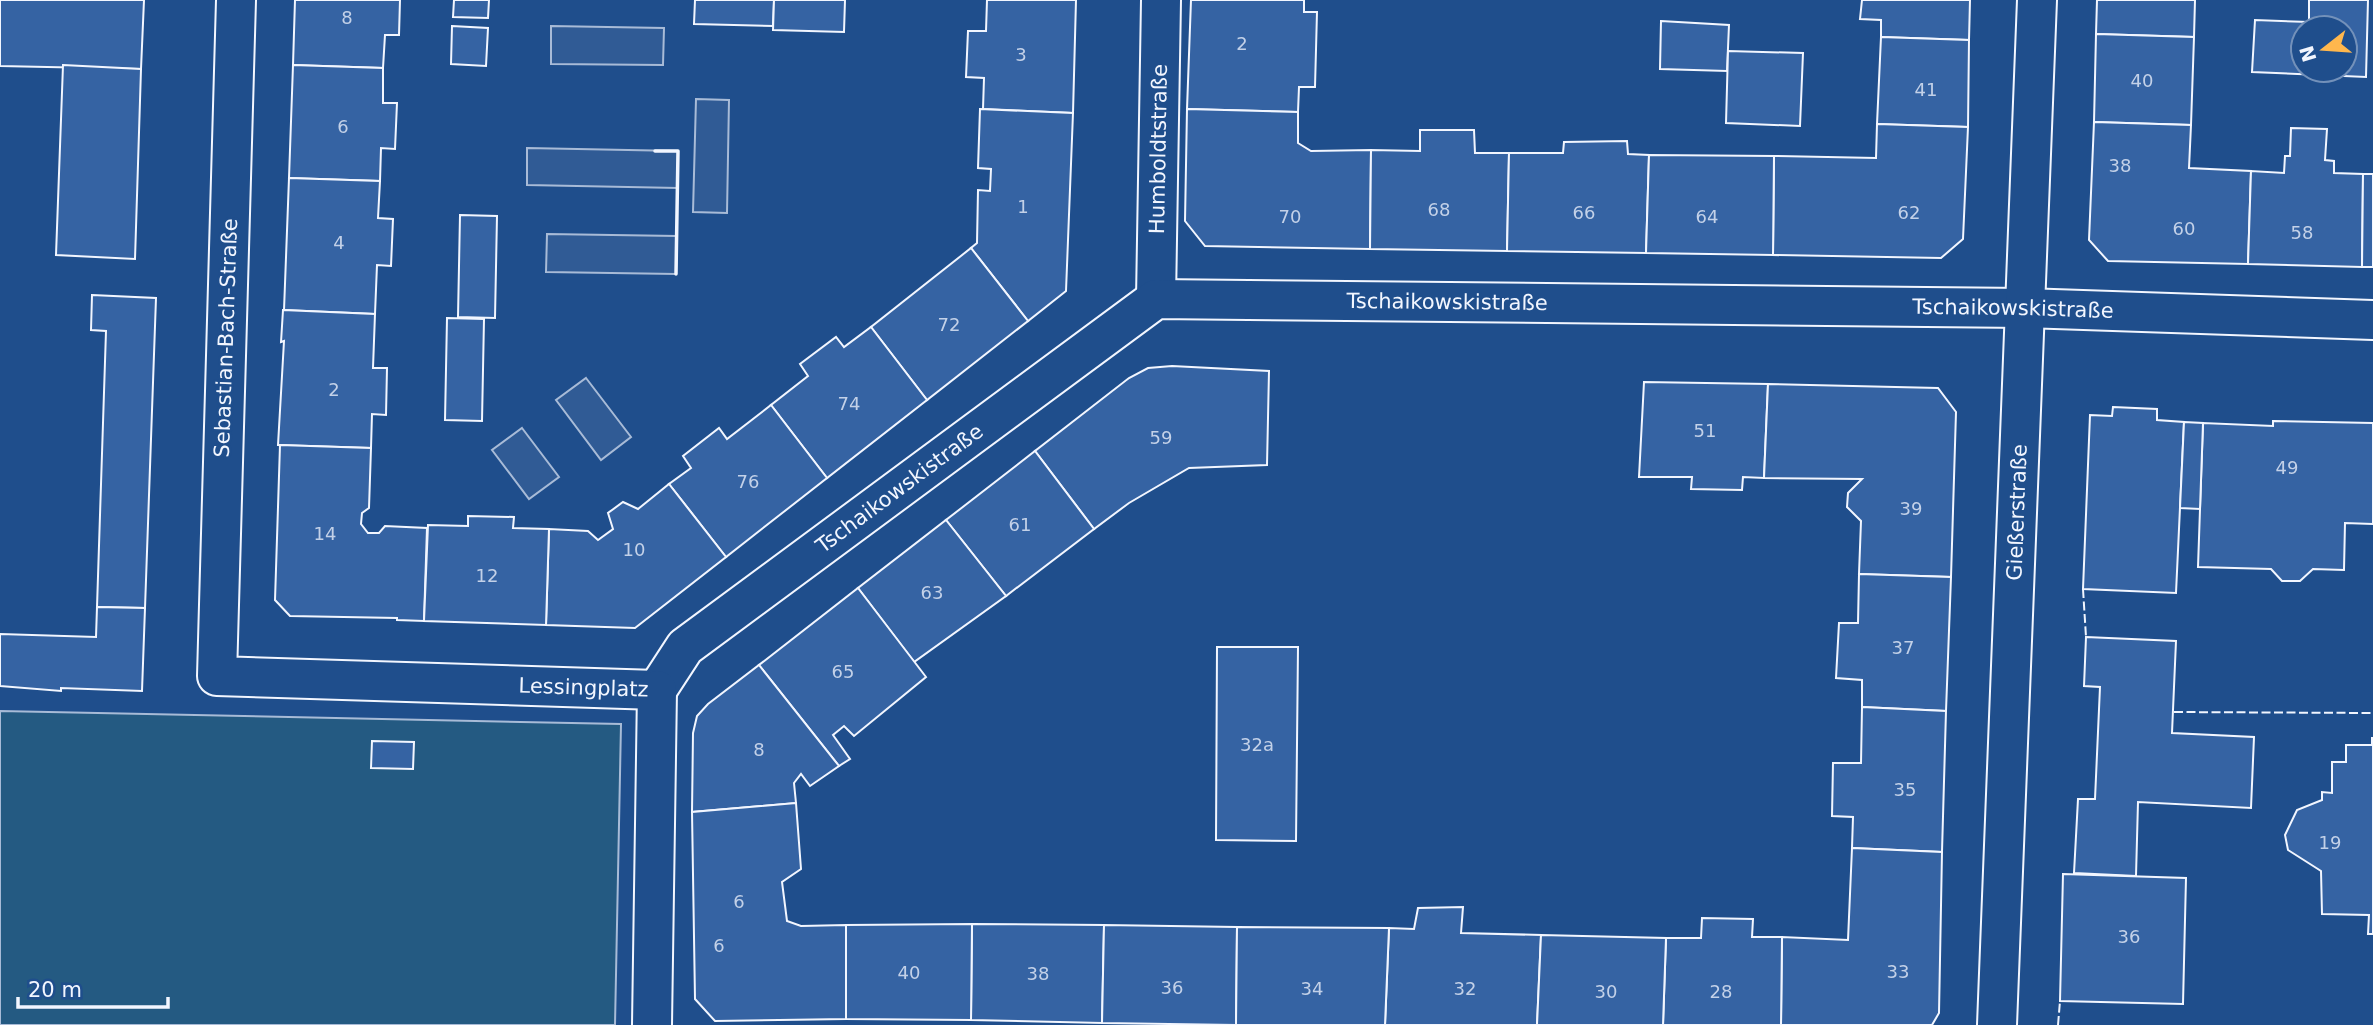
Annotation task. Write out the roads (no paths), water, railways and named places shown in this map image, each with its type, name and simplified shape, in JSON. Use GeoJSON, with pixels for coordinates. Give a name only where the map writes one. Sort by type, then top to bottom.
{"type":"FeatureCollection","features":[{"type":"Feature","properties":{"kind":"street","name":"Sebastian-Bach-Straße"},"geometry":{"type":"LineString","coordinates":[[217,676],[236,0]]}},
{"type":"Feature","properties":{"kind":"street","name":"Humboldtstraße"},"geometry":{"type":"LineString","coordinates":[[1156,299],[1161,0]]}},
{"type":"Feature","properties":{"kind":"street","name":"Gießerstraße"},"geometry":{"type":"LineString","coordinates":[[1997,1025],[2037,0]]}},
{"type":"Feature","properties":{"kind":"street","name":"Tschaikowskistraße"},"geometry":{"type":"LineString","coordinates":[[657,690],[685,647],[1156,299],[2025,308],[2373,320]]}},
{"type":"Feature","properties":{"kind":"street","name":"Lessingplatz"},"geometry":{"type":"LineString","coordinates":[[217,676],[657,690],[652,1025]]}}]}
